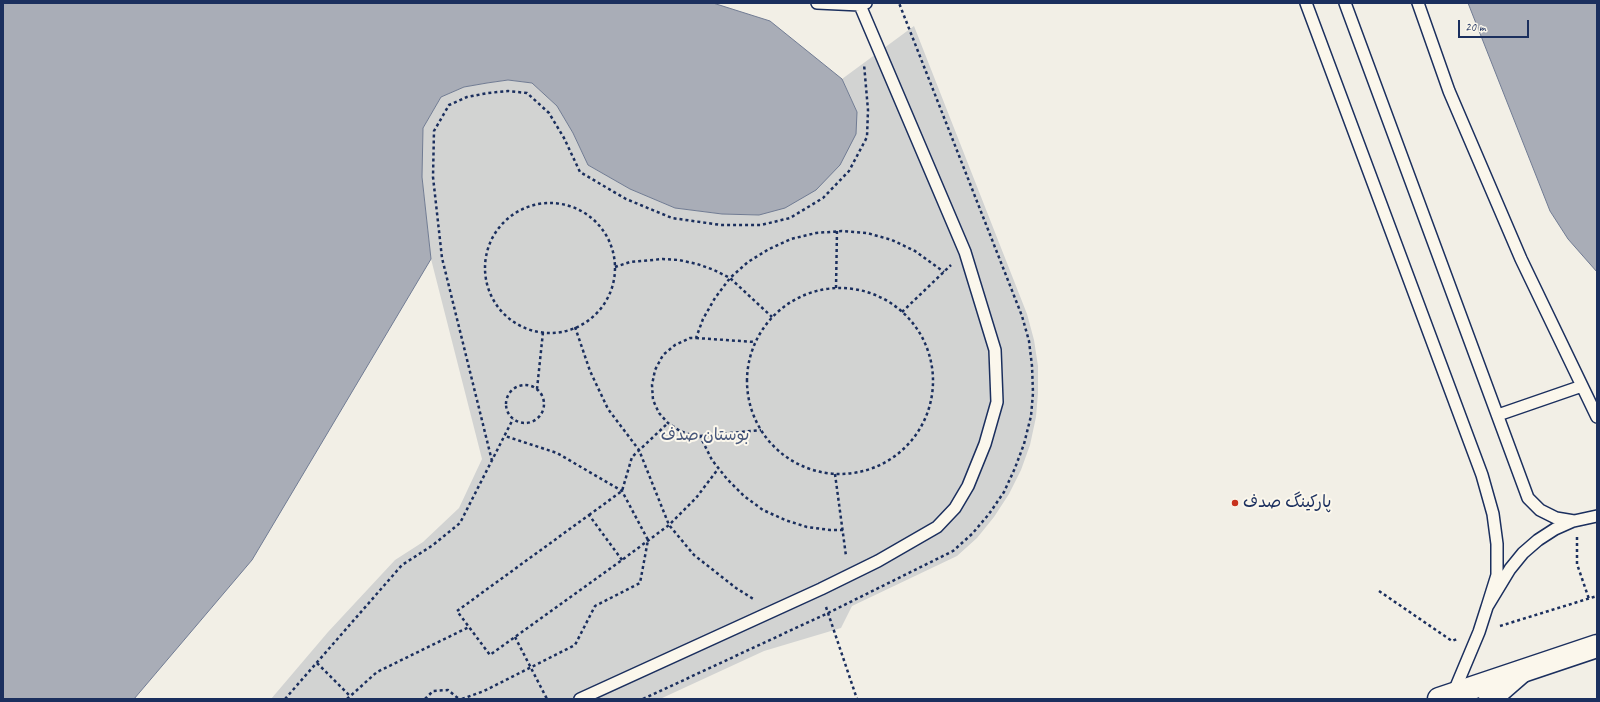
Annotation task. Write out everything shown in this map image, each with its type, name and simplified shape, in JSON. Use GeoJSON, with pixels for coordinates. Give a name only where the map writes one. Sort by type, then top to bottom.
{"type":"FeatureCollection","features":[{"type":"Feature","properties":{"kind":"street"},"geometry":{"type":"LineString","coordinates":[[1446,697],[1597,646]]}},
{"type":"Feature","properties":{"kind":"street"},"geometry":{"type":"LineString","coordinates":[[1490,699],[1521,672]]}},
{"type":"Feature","properties":{"kind":"lane"},"geometry":{"type":"LineString","coordinates":[[580,699],[849,576],[936,527],[954,508],[968,486],[985,444],[997,402],[995,350],[966,252],[862,4],[817,3]]}},
{"type":"Feature","properties":{"kind":"lane"},"geometry":{"type":"LineString","coordinates":[[1306,3],[1482,475],[1493,514],[1497,544],[1497,575],[1479,632],[1446,697]]}},
{"type":"Feature","properties":{"kind":"lane"},"geometry":{"type":"LineString","coordinates":[[1345,3],[1528,498],[1540,510],[1556,518],[1574,521]]}},
{"type":"Feature","properties":{"kind":"lane"},"geometry":{"type":"LineString","coordinates":[[1418,3],[1449,91],[1515,244],[1597,417]]}},
{"type":"Feature","properties":{"kind":"lane"},"geometry":{"type":"LineString","coordinates":[[1498,415],[1582,386]]}},
{"type":"Feature","properties":{"kind":"lane"},"geometry":{"type":"LineString","coordinates":[[1487,608],[1510,569],[1523,553],[1538,540],[1555,529],[1574,521],[1597,516]]}},
{"type":"Feature","properties":{"kind":"path"},"geometry":{"type":"LineString","coordinates":[[643,699],[797,628],[954,551],[972,534],[989,514],[1004,492],[1024,444],[1033,393],[1029,341],[1022,316],[899,3]]}},
{"type":"Feature","properties":{"kind":"path"},"geometry":{"type":"LineString","coordinates":[[492,461],[442,258],[433,177],[434,131],[448,105],[466,97],[508,91],[527,94],[549,113],[564,138],[580,172],[626,199],[672,218],[721,225],[760,225],[790,218],[823,198],[849,171],[866,137],[868,110],[864,58]]}},
{"type":"Feature","properties":{"kind":"path"},"geometry":{"type":"LineString","coordinates":[[547,203],[562,204],[578,209],[591,218],[602,229],[610,242],[615,267],[612,288],[605,302],[595,314],[583,324],[575,327],[568,330],[542,332],[522,327],[509,318],[498,307],[490,294],[486,279],[485,263],[488,248],[494,234],[504,222],[517,212],[531,206],[547,203]]}},
{"type":"Feature","properties":{"kind":"path"},"geometry":{"type":"LineString","coordinates":[[696,338],[703,319],[715,298],[730,278],[748,262],[769,249],[791,239],[816,232],[837,231],[867,233],[892,240],[915,251],[944,272]]}},
{"type":"Feature","properties":{"kind":"path"},"geometry":{"type":"LineString","coordinates":[[836,288],[837,231]]}},
{"type":"Feature","properties":{"kind":"path"},"geometry":{"type":"LineString","coordinates":[[902,312],[966,252]]}},
{"type":"Feature","properties":{"kind":"path"},"geometry":{"type":"LineString","coordinates":[[615,267],[630,262],[646,260],[679,260],[708,268],[730,278],[772,317]]}},
{"type":"Feature","properties":{"kind":"path"},"geometry":{"type":"LineString","coordinates":[[836,288],[857,289],[872,293],[887,300],[902,312],[911,320],[920,333],[932,362],[933,378],[929,410],[923,424],[903,449],[891,458],[863,471],[836,474],[820,472],[792,461],[775,447],[760,430],[749,402],[747,387],[750,357],[755,342],[762,329],[772,317],[783,307],[796,299],[810,293],[836,288]]}},
{"type":"Feature","properties":{"kind":"path"},"geometry":{"type":"LineString","coordinates":[[575,327],[590,371],[608,409],[639,450],[669,525],[694,555],[736,588],[797,628]]}},
{"type":"Feature","properties":{"kind":"path"},"geometry":{"type":"LineString","coordinates":[[537,389],[542,332]]}},
{"type":"Feature","properties":{"kind":"path"},"geometry":{"type":"LineString","coordinates":[[755,342],[690,338],[675,345],[663,355],[655,370],[652,385],[654,400],[659,413],[668,423],[680,431],[694,436],[700,436],[760,430]]}},
{"type":"Feature","properties":{"kind":"path"},"geometry":{"type":"LineString","coordinates":[[531,385],[541,393],[544,400],[542,413],[538,418],[526,423],[513,419],[506,408],[506,401],[512,389],[518,386],[531,385]]}},
{"type":"Feature","properties":{"kind":"path"},"geometry":{"type":"LineString","coordinates":[[285,699],[402,565],[433,545],[460,523],[513,419]]}},
{"type":"Feature","properties":{"kind":"path"},"geometry":{"type":"LineString","coordinates":[[668,423],[632,457],[622,491],[457,611],[490,655],[669,525],[696,498],[718,469]]}},
{"type":"Feature","properties":{"kind":"path"},"geometry":{"type":"LineString","coordinates":[[425,699],[433,691],[448,690],[461,699],[484,691],[575,645],[595,606],[640,583],[648,540],[622,491],[557,453],[505,436]]}},
{"type":"Feature","properties":{"kind":"path"},"geometry":{"type":"LineString","coordinates":[[700,436],[712,460],[727,480],[744,496],[763,510],[785,520],[807,527],[843,530]]}},
{"type":"Feature","properties":{"kind":"path"},"geometry":{"type":"LineString","coordinates":[[836,474],[852,601]]}},
{"type":"Feature","properties":{"kind":"path"},"geometry":{"type":"LineString","coordinates":[[589,515],[622,560]]}},
{"type":"Feature","properties":{"kind":"path"},"geometry":{"type":"LineString","coordinates":[[1578,533],[1577,564],[1589,599]]}},
{"type":"Feature","properties":{"kind":"path"},"geometry":{"type":"LineString","coordinates":[[821,589],[857,699]]}},
{"type":"Feature","properties":{"kind":"path"},"geometry":{"type":"LineString","coordinates":[[1379,590],[1452,641],[1597,596]]}},
{"type":"Feature","properties":{"kind":"path"},"geometry":{"type":"LineString","coordinates":[[347,699],[377,672],[469,627]]}},
{"type":"Feature","properties":{"kind":"path"},"geometry":{"type":"LineString","coordinates":[[515,637],[547,699]]}},
{"type":"Feature","properties":{"kind":"path"},"geometry":{"type":"LineString","coordinates":[[317,663],[350,696]]}},
{"type":"Feature","properties":{"kind":"green space","name":"بوستان صدف"},"geometry":{"type":"Polygon","coordinates":[[[914,26],[1027,314],[1034,340],[1038,366],[1036,417],[1030,445],[1021,470],[1009,494],[994,517],[977,538],[957,556],[852,606],[841,628],[764,651],[660,699],[271,699],[328,632],[395,560],[423,542],[459,508],[482,459],[431,259],[422,177],[423,128],[441,97],[464,87],[487,83],[508,80],[532,83],[557,106],[573,133],[588,165],[630,189],[675,208],[722,214],[759,215],[857,112],[842,79],[914,26]]]}},
{"type":"Feature","properties":{"kind":"shaded area"},"geometry":{"type":"Polygon","coordinates":[[[3,3],[713,3],[770,21],[842,79],[857,112],[856,134],[840,165],[816,190],[785,208],[759,215],[722,214],[675,208],[630,189],[588,165],[573,133],[557,106],[532,83],[508,80],[487,83],[464,87],[441,97],[423,128],[422,177],[431,259],[252,560],[134,699],[3,699],[3,3]]]}},
{"type":"Feature","properties":{"kind":"shaded area"},"geometry":{"type":"Polygon","coordinates":[[[1468,3],[1597,3],[1597,272],[1568,239],[1550,211],[1468,3]]]}},
{"type":"Feature","properties":{"kind":"place","name":"پارکینگ صدف"},"geometry":{"type":"Point","coordinates":[1235,503]}}]}
